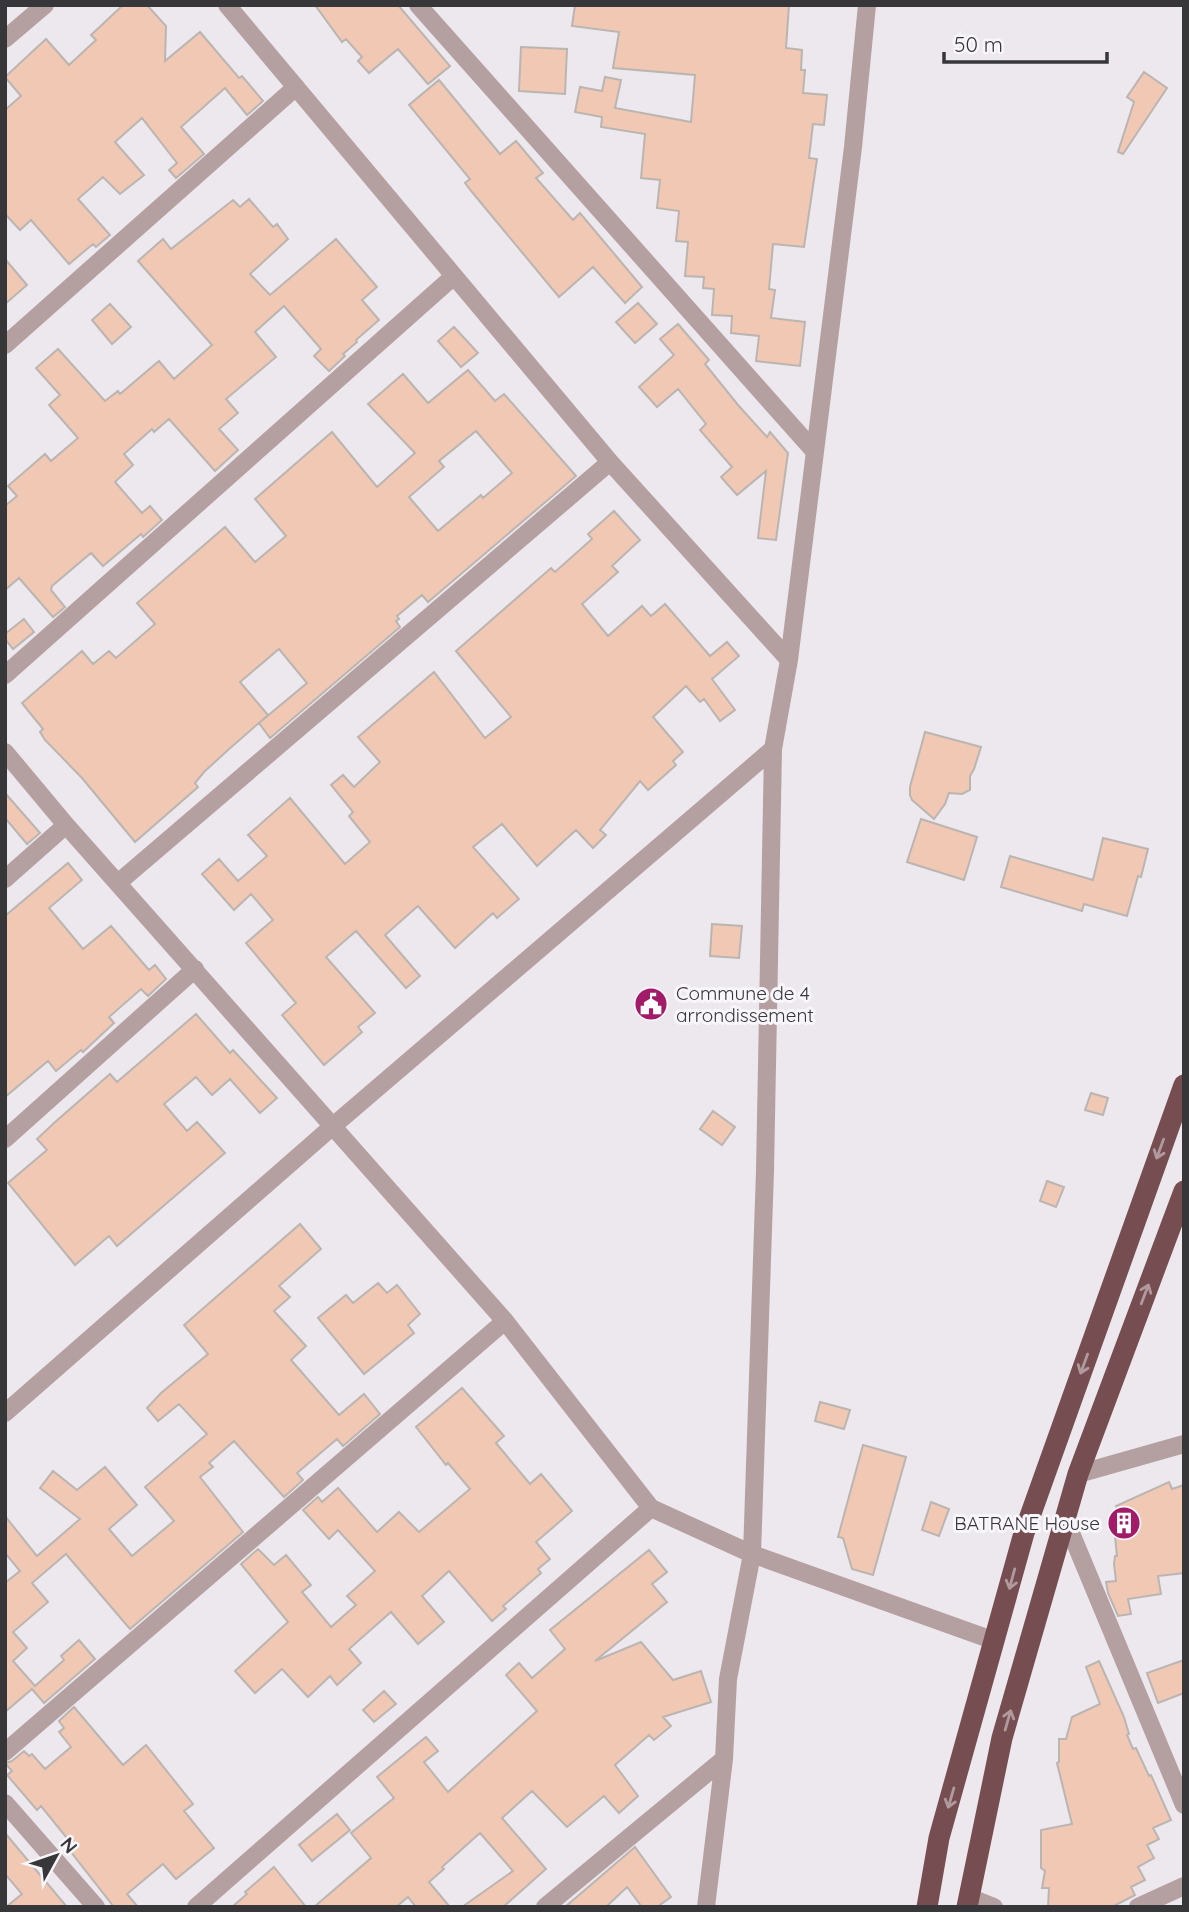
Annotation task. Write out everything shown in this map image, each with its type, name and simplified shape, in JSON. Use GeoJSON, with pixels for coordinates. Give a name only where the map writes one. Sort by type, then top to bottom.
{"type":"FeatureCollection","features":[{"type":"Feature","properties":{"kind":"highway"},"geometry":{"type":"LineString","coordinates":[[928,1907],[940,1838],[1024,1533],[1184,1085]]}},
{"type":"Feature","properties":{"kind":"highway"},"geometry":{"type":"LineString","coordinates":[[968,1902],[1002,1738],[1078,1474],[1184,1191]]}},
{"type":"Feature","properties":{"kind":"street"},"geometry":{"type":"LineString","coordinates":[[5,39],[46,5]]}},
{"type":"Feature","properties":{"kind":"street"},"geometry":{"type":"LineString","coordinates":[[227,5],[610,462],[789,660]]}},
{"type":"Feature","properties":{"kind":"street"},"geometry":{"type":"LineString","coordinates":[[418,5],[814,452]]}},
{"type":"Feature","properties":{"kind":"street"},"geometry":{"type":"LineString","coordinates":[[706,1907],[723,1759],[728,1679],[752,1554],[765,1171],[773,750],[789,660],[853,147],[867,5]]}},
{"type":"Feature","properties":{"kind":"street"},"geometry":{"type":"LineString","coordinates":[[5,345],[296,87]]}},
{"type":"Feature","properties":{"kind":"street"},"geometry":{"type":"LineString","coordinates":[[5,675],[454,276]]}},
{"type":"Feature","properties":{"kind":"street"},"geometry":{"type":"LineString","coordinates":[[119,882],[610,462]]}},
{"type":"Feature","properties":{"kind":"street"},"geometry":{"type":"LineString","coordinates":[[5,1413],[333,1126],[773,750]]}},
{"type":"Feature","properties":{"kind":"street"},"geometry":{"type":"LineString","coordinates":[[5,752],[66,825],[505,1321],[651,1508],[752,1554],[995,1641]]}},
{"type":"Feature","properties":{"kind":"street"},"geometry":{"type":"LineString","coordinates":[[5,879],[66,825]]}},
{"type":"Feature","properties":{"kind":"street"},"geometry":{"type":"LineString","coordinates":[[5,1139],[195,969]]}},
{"type":"Feature","properties":{"kind":"street"},"geometry":{"type":"LineString","coordinates":[[5,1752],[505,1321]]}},
{"type":"Feature","properties":{"kind":"street"},"geometry":{"type":"LineString","coordinates":[[1078,1474],[1184,1444]]}},
{"type":"Feature","properties":{"kind":"street"},"geometry":{"type":"LineString","coordinates":[[197,1907],[651,1508]]}},
{"type":"Feature","properties":{"kind":"street"},"geometry":{"type":"LineString","coordinates":[[1066,1521],[1184,1805]]}},
{"type":"Feature","properties":{"kind":"street"},"geometry":{"type":"LineString","coordinates":[[545,1907],[723,1759]]}},
{"type":"Feature","properties":{"kind":"street"},"geometry":{"type":"LineString","coordinates":[[5,1803],[96,1907]]}},
{"type":"Feature","properties":{"kind":"street"},"geometry":{"type":"LineString","coordinates":[[1138,1907],[1184,1886]]}},
{"type":"Feature","properties":{"kind":"street"},"geometry":{"type":"LineString","coordinates":[[968,1902],[994,1907]]}},
{"type":"Feature","properties":{"kind":"building"},"geometry":{"type":"Polygon","coordinates":[[[123,5],[147,5],[166,26],[165,61],[200,32],[239,78],[242,76],[263,101],[247,115],[225,88],[181,127],[204,154],[176,178],[169,170],[177,163],[142,118],[115,142],[144,175],[120,194],[103,177],[78,199],[110,235],[96,247],[93,244],[69,264],[31,220],[20,230],[5,214],[5,110],[21,96],[5,77],[46,39],[69,65],[96,40],[91,35],[123,5]]]}},
{"type":"Feature","properties":{"kind":"building"},"geometry":{"type":"Polygon","coordinates":[[[315,5],[398,5],[450,66],[428,84],[398,49],[369,73],[358,61],[362,57],[346,39],[342,42],[315,5]]]}},
{"type":"Feature","properties":{"kind":"building"},"geometry":{"type":"Polygon","coordinates":[[[575,5],[789,5],[786,48],[802,50],[801,70],[805,70],[803,93],[827,95],[824,125],[813,124],[809,158],[817,159],[804,247],[773,244],[769,289],[775,290],[771,318],[805,322],[800,366],[756,361],[759,336],[731,333],[732,316],[712,315],[714,289],[703,288],[704,277],[685,276],[688,242],[676,241],[679,211],[657,208],[660,180],[641,178],[645,134],[601,127],[602,117],[575,112],[580,87],[602,91],[605,77],[621,80],[615,108],[691,122],[695,75],[613,68],[619,32],[572,26],[575,5]]]}},
{"type":"Feature","properties":{"kind":"building"},"geometry":{"type":"Polygon","coordinates":[[[521,47],[567,49],[565,94],[519,91],[521,47]]]}},
{"type":"Feature","properties":{"kind":"building"},"geometry":{"type":"Polygon","coordinates":[[[1144,72],[1167,88],[1123,154],[1118,152],[1134,102],[1127,97],[1144,72]]]}},
{"type":"Feature","properties":{"kind":"building"},"geometry":{"type":"Polygon","coordinates":[[[439,80],[500,154],[516,141],[543,173],[536,178],[573,220],[580,213],[642,287],[625,303],[593,267],[559,297],[472,192],[465,183],[470,179],[409,105],[439,80]]]}},
{"type":"Feature","properties":{"kind":"building"},"geometry":{"type":"Polygon","coordinates":[[[249,199],[273,227],[277,224],[288,239],[250,274],[270,295],[336,239],[377,287],[362,300],[379,320],[356,340],[343,354],[345,356],[329,371],[314,356],[321,349],[284,306],[255,332],[276,357],[226,399],[238,413],[219,429],[238,450],[215,471],[169,419],[154,432],[152,429],[124,454],[133,465],[115,482],[142,513],[150,506],[162,520],[103,566],[91,553],[52,586],[51,590],[65,607],[53,617],[19,578],[5,590],[5,506],[17,496],[8,486],[45,454],[51,461],[78,438],[49,405],[60,395],[36,368],[58,349],[105,401],[118,391],[120,394],[159,361],[174,379],[212,345],[138,261],[163,239],[171,249],[233,200],[240,207],[249,199]]]}},
{"type":"Feature","properties":{"kind":"building"},"geometry":{"type":"Polygon","coordinates":[[[5,259],[27,285],[5,304],[5,259]]]}},
{"type":"Feature","properties":{"kind":"building"},"geometry":{"type":"Polygon","coordinates":[[[638,303],[657,324],[635,343],[616,322],[638,303]]]}},
{"type":"Feature","properties":{"kind":"building"},"geometry":{"type":"Polygon","coordinates":[[[110,304],[131,327],[112,344],[92,320],[110,304]]]}},
{"type":"Feature","properties":{"kind":"building"},"geometry":{"type":"Polygon","coordinates":[[[678,324],[709,360],[705,364],[738,405],[767,437],[770,432],[788,453],[776,540],[758,538],[766,471],[737,495],[721,477],[732,467],[700,430],[706,424],[678,389],[657,407],[639,387],[674,355],[660,339],[678,324]]]}},
{"type":"Feature","properties":{"kind":"building"},"geometry":{"type":"Polygon","coordinates":[[[454,327],[478,353],[461,367],[438,341],[454,327]]]}},
{"type":"Feature","properties":{"kind":"building"},"geometry":{"type":"Polygon","coordinates":[[[468,370],[495,401],[504,394],[576,476],[428,602],[422,595],[397,616],[399,619],[396,621],[400,627],[270,738],[259,723],[307,683],[279,649],[240,682],[268,715],[228,750],[204,772],[195,783],[198,787],[135,842],[82,778],[45,740],[40,732],[43,729],[22,703],[82,651],[93,664],[109,651],[116,658],[155,624],[137,603],[225,527],[255,562],[286,536],[255,499],[332,432],[377,487],[415,453],[368,404],[403,374],[428,403],[468,370]],[[476,431],[439,461],[444,467],[409,497],[438,531],[512,473],[476,431]]]}},
{"type":"Feature","properties":{"kind":"building"},"geometry":{"type":"Polygon","coordinates":[[[614,511],[640,540],[612,566],[618,572],[582,604],[608,636],[642,606],[651,616],[665,604],[710,656],[727,642],[739,656],[712,679],[735,710],[720,721],[704,699],[700,702],[686,686],[653,717],[683,752],[673,761],[676,765],[648,790],[640,781],[600,830],[606,835],[593,848],[576,830],[537,866],[502,824],[473,847],[519,899],[497,918],[493,913],[455,948],[418,906],[385,935],[420,976],[406,988],[356,931],[326,957],[375,1013],[358,1027],[362,1032],[324,1065],[282,1015],[296,1003],[246,943],[273,920],[251,894],[234,910],[202,874],[219,859],[238,881],[267,856],[248,835],[290,798],[345,864],[370,842],[349,816],[353,812],[331,785],[343,775],[354,787],[380,762],[358,737],[434,672],[485,738],[511,717],[456,651],[551,568],[555,572],[592,539],[588,534],[614,511]]]}},
{"type":"Feature","properties":{"kind":"building"},"geometry":{"type":"Polygon","coordinates":[[[24,619],[34,632],[13,649],[5,639],[5,634],[24,619]]]}},
{"type":"Feature","properties":{"kind":"building"},"geometry":{"type":"Polygon","coordinates":[[[925,732],[981,747],[970,776],[970,790],[962,794],[949,793],[934,819],[912,800],[910,795],[925,732]]]}},
{"type":"Feature","properties":{"kind":"building"},"geometry":{"type":"Polygon","coordinates":[[[5,793],[40,833],[27,844],[5,818],[5,793]]]}},
{"type":"Feature","properties":{"kind":"building"},"geometry":{"type":"Polygon","coordinates":[[[921,819],[977,837],[964,880],[907,862],[921,819]]]}},
{"type":"Feature","properties":{"kind":"building"},"geometry":{"type":"Polygon","coordinates":[[[1103,838],[1148,849],[1127,916],[1084,904],[1082,911],[1001,887],[1010,856],[1093,880],[1103,838]]]}},
{"type":"Feature","properties":{"kind":"building"},"geometry":{"type":"Polygon","coordinates":[[[68,863],[82,880],[49,908],[83,949],[111,926],[149,970],[155,965],[166,979],[148,996],[141,989],[109,1017],[114,1023],[83,1052],[81,1050],[56,1071],[48,1061],[5,1097],[5,916],[68,863]]]}},
{"type":"Feature","properties":{"kind":"building"},"geometry":{"type":"Polygon","coordinates":[[[712,924],[742,926],[739,958],[710,956],[712,924]]]}},
{"type":"Feature","properties":{"kind":"building"},"geometry":{"type":"Polygon","coordinates":[[[196,1014],[230,1053],[233,1050],[277,1098],[260,1113],[230,1079],[212,1095],[196,1077],[164,1104],[187,1131],[197,1122],[225,1153],[117,1246],[109,1236],[75,1265],[8,1183],[47,1150],[37,1139],[54,1123],[110,1074],[117,1082],[196,1014]]]}},
{"type":"Feature","properties":{"kind":"building"},"geometry":{"type":"Polygon","coordinates":[[[1091,1093],[1108,1098],[1103,1115],[1085,1110],[1091,1093]]]}},
{"type":"Feature","properties":{"kind":"building"},"geometry":{"type":"Polygon","coordinates":[[[713,1111],[735,1127],[722,1145],[700,1129],[713,1111]]]}},
{"type":"Feature","properties":{"kind":"building"},"geometry":{"type":"Polygon","coordinates":[[[1047,1181],[1064,1187],[1056,1207],[1040,1201],[1047,1181]]]}},
{"type":"Feature","properties":{"kind":"building"},"geometry":{"type":"Polygon","coordinates":[[[300,1224],[321,1249],[279,1286],[290,1297],[274,1311],[306,1346],[291,1360],[339,1415],[364,1394],[380,1414],[343,1446],[337,1439],[297,1473],[303,1480],[284,1497],[234,1441],[209,1463],[213,1467],[200,1477],[243,1532],[130,1629],[66,1554],[32,1583],[48,1602],[13,1632],[27,1648],[13,1661],[35,1686],[64,1660],[61,1656],[79,1640],[95,1659],[44,1703],[32,1689],[5,1712],[5,1583],[20,1571],[5,1553],[5,1516],[37,1556],[80,1519],[40,1488],[53,1471],[77,1490],[105,1467],[137,1505],[109,1529],[132,1556],[174,1521],[145,1487],[207,1434],[179,1404],[158,1421],[147,1408],[208,1354],[184,1325],[300,1224]]]}},
{"type":"Feature","properties":{"kind":"building"},"geometry":{"type":"Polygon","coordinates":[[[378,1283],[387,1293],[397,1285],[420,1314],[408,1325],[414,1333],[364,1374],[318,1318],[346,1295],[353,1303],[378,1283]]]}},
{"type":"Feature","properties":{"kind":"building"},"geometry":{"type":"Polygon","coordinates":[[[462,1388],[504,1436],[496,1443],[530,1484],[541,1474],[572,1511],[536,1542],[550,1559],[538,1569],[541,1573],[503,1606],[506,1609],[492,1621],[449,1571],[422,1596],[444,1622],[418,1644],[391,1612],[349,1649],[361,1663],[337,1685],[330,1676],[308,1697],[282,1669],[255,1693],[235,1671],[288,1622],[241,1564],[258,1549],[274,1565],[286,1555],[311,1585],[302,1592],[331,1627],[356,1605],[347,1596],[375,1571],[338,1530],[329,1539],[303,1510],[318,1497],[322,1502],[338,1488],[377,1532],[399,1512],[419,1532],[470,1489],[448,1463],[446,1465],[416,1427],[462,1388]]]}},
{"type":"Feature","properties":{"kind":"building"},"geometry":{"type":"Polygon","coordinates":[[[820,1402],[850,1410],[844,1429],[815,1421],[820,1402]]]}},
{"type":"Feature","properties":{"kind":"building"},"geometry":{"type":"Polygon","coordinates":[[[863,1445],[906,1457],[873,1575],[852,1569],[843,1538],[838,1537],[863,1445]]]}},
{"type":"Feature","properties":{"kind":"building"},"geometry":{"type":"Polygon","coordinates":[[[1169,1482],[1172,1489],[1184,1485],[1184,1573],[1158,1576],[1161,1594],[1128,1599],[1131,1614],[1118,1616],[1106,1582],[1116,1581],[1114,1564],[1117,1556],[1113,1516],[1119,1513],[1116,1506],[1169,1482]]]}},
{"type":"Feature","properties":{"kind":"building"},"geometry":{"type":"Polygon","coordinates":[[[931,1502],[949,1509],[939,1536],[922,1530],[931,1502]]]}},
{"type":"Feature","properties":{"kind":"building"},"geometry":{"type":"Polygon","coordinates":[[[649,1550],[667,1572],[652,1584],[667,1602],[595,1661],[641,1642],[673,1680],[701,1671],[711,1702],[663,1717],[671,1726],[654,1740],[649,1735],[615,1765],[638,1796],[619,1813],[604,1796],[567,1827],[532,1791],[502,1818],[546,1869],[503,1907],[462,1907],[513,1871],[480,1833],[429,1882],[450,1907],[416,1907],[408,1897],[396,1907],[314,1907],[371,1858],[351,1833],[394,1798],[377,1777],[426,1737],[438,1751],[424,1762],[448,1792],[537,1711],[506,1675],[519,1663],[532,1678],[565,1649],[550,1630],[649,1550]]]}},
{"type":"Feature","properties":{"kind":"building"},"geometry":{"type":"Polygon","coordinates":[[[1184,1660],[1184,1693],[1158,1703],[1147,1673],[1184,1660]]]}},
{"type":"Feature","properties":{"kind":"building"},"geometry":{"type":"Polygon","coordinates":[[[1099,1661],[1124,1717],[1133,1749],[1136,1748],[1149,1776],[1151,1775],[1171,1820],[1153,1828],[1159,1839],[1147,1845],[1154,1858],[1138,1867],[1145,1880],[1131,1887],[1135,1895],[1112,1907],[1048,1907],[1049,1888],[1042,1888],[1045,1871],[1041,1868],[1041,1830],[1072,1824],[1057,1763],[1059,1739],[1066,1739],[1072,1717],[1100,1704],[1086,1667],[1099,1661]]]}},
{"type":"Feature","properties":{"kind":"building"},"geometry":{"type":"Polygon","coordinates":[[[384,1691],[396,1704],[374,1722],[363,1710],[384,1691]]]}},
{"type":"Feature","properties":{"kind":"building"},"geometry":{"type":"Polygon","coordinates":[[[74,1707],[123,1765],[146,1745],[193,1804],[184,1811],[214,1848],[176,1879],[163,1864],[127,1894],[138,1907],[114,1907],[71,1852],[75,1848],[41,1806],[37,1810],[7,1775],[12,1771],[5,1763],[24,1751],[29,1756],[32,1754],[45,1769],[71,1747],[59,1732],[64,1728],[59,1721],[74,1707]]]}},
{"type":"Feature","properties":{"kind":"building"},"geometry":{"type":"Polygon","coordinates":[[[337,1814],[350,1830],[312,1861],[299,1845],[337,1814]]]}},
{"type":"Feature","properties":{"kind":"building"},"geometry":{"type":"Polygon","coordinates":[[[5,1833],[67,1907],[6,1907],[22,1894],[5,1874],[5,1833]]]}},
{"type":"Feature","properties":{"kind":"building"},"geometry":{"type":"Polygon","coordinates":[[[635,1847],[671,1897],[657,1907],[642,1907],[627,1887],[606,1907],[565,1907],[635,1847]]]}},
{"type":"Feature","properties":{"kind":"building"},"geometry":{"type":"Polygon","coordinates":[[[274,1867],[306,1907],[232,1907],[247,1894],[245,1892],[274,1867]]]}},
{"type":"Feature","properties":{"kind":"place","name":"Commune de 4 arrondissement"},"geometry":{"type":"Point","coordinates":[651,1004]}},
{"type":"Feature","properties":{"kind":"place","name":"BATRANE House"},"geometry":{"type":"Point","coordinates":[1124,1523]}}]}
